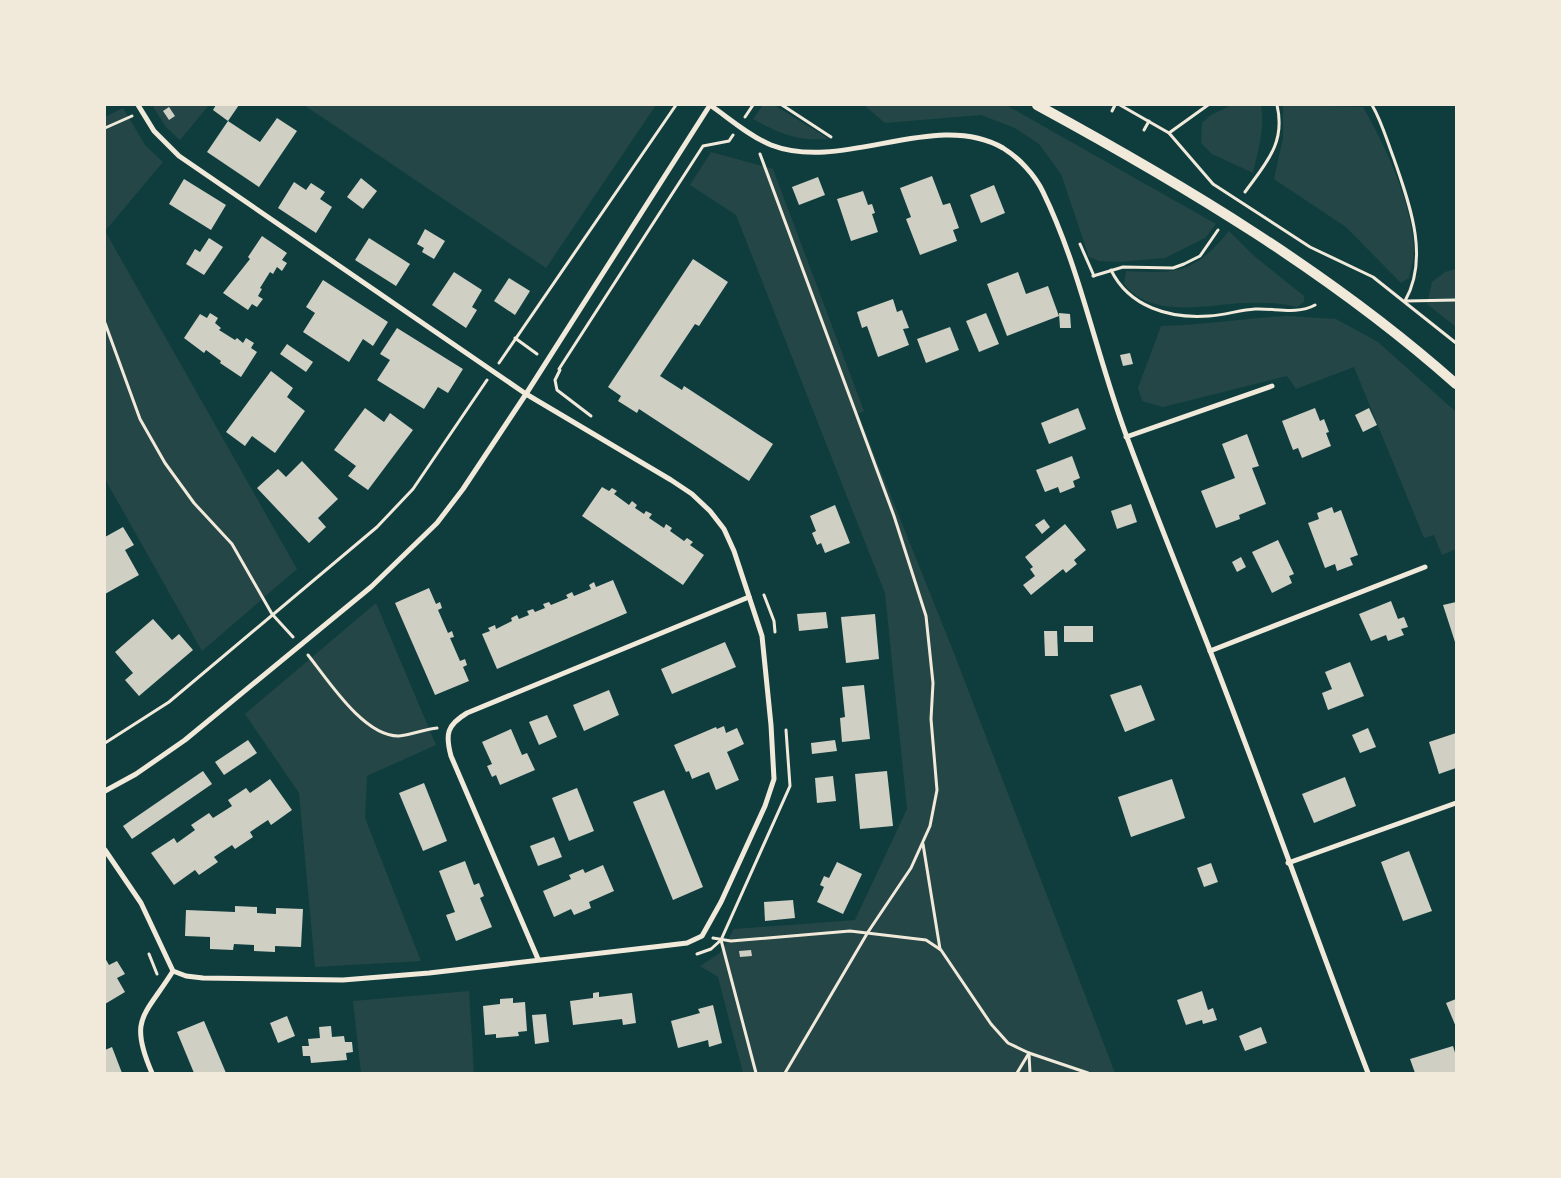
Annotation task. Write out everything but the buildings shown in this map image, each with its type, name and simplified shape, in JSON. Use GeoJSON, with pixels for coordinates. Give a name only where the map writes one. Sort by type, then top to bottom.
{"type":"FeatureCollection","features":[{"type":"Feature","properties":{"kind":"main road"},"geometry":{"type":"LineString","coordinates":[[1037,105],[1117,150],[1284,254],[1358,304],[1417,350],[1456,384]]}},
{"type":"Feature","properties":{"kind":"street"},"geometry":{"type":"LineString","coordinates":[[105,850],[141,903],[173,971],[186,976],[203,978],[343,980],[429,973],[678,944],[702,936],[761,815],[774,779],[771,725],[762,636],[734,552],[724,529],[710,511],[692,494],[526,394],[180,156],[154,131],[138,105]]}},
{"type":"Feature","properties":{"kind":"street"},"geometry":{"type":"LineString","coordinates":[[105,791],[136,774],[177,746],[371,587],[437,523],[463,489],[526,394],[710,105],[753,135],[770,144],[809,151],[949,136],[972,137],[1003,148],[1030,172],[1042,189],[1078,282],[1126,437],[1210,651],[1368,1073]]}},
{"type":"Feature","properties":{"kind":"street"},"geometry":{"type":"LineString","coordinates":[[1126,437],[1272,386]]}},
{"type":"Feature","properties":{"kind":"street"},"geometry":{"type":"LineString","coordinates":[[1210,651],[1425,567]]}},
{"type":"Feature","properties":{"kind":"street"},"geometry":{"type":"LineString","coordinates":[[538,959],[452,756],[448,743],[448,730],[456,720],[467,713],[749,597]]}},
{"type":"Feature","properties":{"kind":"street"},"geometry":{"type":"LineString","coordinates":[[1288,863],[1456,803]]}},
{"type":"Feature","properties":{"kind":"street"},"geometry":{"type":"LineString","coordinates":[[152,1073],[143,1053],[139,1029],[141,1018],[173,971]]}},
{"type":"Feature","properties":{"kind":"path"},"geometry":{"type":"LineString","coordinates":[[105,743],[169,702],[377,527],[397,508],[413,489],[676,105]]}},
{"type":"Feature","properties":{"kind":"path"},"geometry":{"type":"LineString","coordinates":[[592,416],[558,390],[555,380],[560,370],[703,146],[729,141],[753,105]]}},
{"type":"Feature","properties":{"kind":"path"},"geometry":{"type":"LineString","coordinates":[[782,105],[830,137],[839,136]]}},
{"type":"Feature","properties":{"kind":"path"},"geometry":{"type":"LineString","coordinates":[[1112,111],[1115,105]]}},
{"type":"Feature","properties":{"kind":"path"},"geometry":{"type":"LineString","coordinates":[[1120,105],[1169,133],[1213,184],[1310,247],[1373,277],[1456,343]]}},
{"type":"Feature","properties":{"kind":"path"},"geometry":{"type":"LineString","coordinates":[[1169,133],[1208,105]]}},
{"type":"Feature","properties":{"kind":"path"},"geometry":{"type":"LineString","coordinates":[[1244,192],[1276,145],[1279,131],[1276,105]]}},
{"type":"Feature","properties":{"kind":"path"},"geometry":{"type":"LineString","coordinates":[[1372,105],[1404,188],[1414,229],[1416,270],[1413,287],[1405,301]]}},
{"type":"Feature","properties":{"kind":"path"},"geometry":{"type":"LineString","coordinates":[[105,128],[141,111]]}},
{"type":"Feature","properties":{"kind":"path"},"geometry":{"type":"LineString","coordinates":[[1144,130],[1149,121]]}},
{"type":"Feature","properties":{"kind":"path"},"geometry":{"type":"LineString","coordinates":[[753,135],[894,516],[926,616],[932,666],[931,719],[937,790],[935,811],[923,844],[892,898],[868,932],[785,1073]]}},
{"type":"Feature","properties":{"kind":"path"},"geometry":{"type":"LineString","coordinates":[[1078,282],[1122,267],[1173,268],[1184,264],[1200,256],[1218,230]]}},
{"type":"Feature","properties":{"kind":"path"},"geometry":{"type":"LineString","coordinates":[[1077,236],[1094,276]]}},
{"type":"Feature","properties":{"kind":"path"},"geometry":{"type":"LineString","coordinates":[[1111,270],[1119,286],[1137,300],[1170,314],[1210,316],[1271,308],[1304,311],[1315,305]]}},
{"type":"Feature","properties":{"kind":"path"},"geometry":{"type":"LineString","coordinates":[[1405,301],[1456,300]]}},
{"type":"Feature","properties":{"kind":"path"},"geometry":{"type":"LineString","coordinates":[[105,323],[140,419],[165,464],[194,503],[232,544],[272,614],[357,714],[370,726],[399,736],[436,728],[448,730]]}},
{"type":"Feature","properties":{"kind":"path"},"geometry":{"type":"LineString","coordinates":[[515,338],[560,370]]}},
{"type":"Feature","properties":{"kind":"path"},"geometry":{"type":"LineString","coordinates":[[761,588],[774,622],[776,641]]}},
{"type":"Feature","properties":{"kind":"path"},"geometry":{"type":"LineString","coordinates":[[756,1073],[721,940],[790,786],[786,728]]}},
{"type":"Feature","properties":{"kind":"path"},"geometry":{"type":"LineString","coordinates":[[923,844],[940,950]]}},
{"type":"Feature","properties":{"kind":"path"},"geometry":{"type":"LineString","coordinates":[[702,936],[721,940],[850,931],[926,940],[940,950],[991,1024],[1008,1043],[1029,1053],[1088,1073]]}},
{"type":"Feature","properties":{"kind":"path"},"geometry":{"type":"LineString","coordinates":[[1017,1073],[1029,1053]]}},
{"type":"Feature","properties":{"kind":"path"},"geometry":{"type":"LineString","coordinates":[[1029,1053],[1030,1073]]}},
{"type":"Feature","properties":{"kind":"shaded area"},"geometry":{"type":"Polygon","coordinates":[[[152,105],[209,105],[180,140],[166,127],[152,105]]]}},
{"type":"Feature","properties":{"kind":"shaded area"},"geometry":{"type":"Polygon","coordinates":[[[304,105],[656,105],[546,268],[304,105]]]}},
{"type":"Feature","properties":{"kind":"shaded area"},"geometry":{"type":"Polygon","coordinates":[[[763,105],[774,105],[829,139],[798,138],[753,119],[763,105]]]}},
{"type":"Feature","properties":{"kind":"shaded area"},"geometry":{"type":"Polygon","coordinates":[[[864,105],[1006,105],[1216,224],[1205,238],[1165,258],[1119,262],[1099,261],[1089,257],[1061,174],[1039,144],[1015,128],[981,115],[885,123],[864,105]]]}},
{"type":"Feature","properties":{"kind":"shaded area"},"geometry":{"type":"Polygon","coordinates":[[[1232,105],[1261,105],[1262,131],[1253,173],[1212,154],[1201,143],[1202,123],[1211,115],[1232,105]]]}},
{"type":"Feature","properties":{"kind":"shaded area"},"geometry":{"type":"Polygon","coordinates":[[[1283,105],[1363,107],[1389,158],[1409,215],[1414,252],[1409,278],[1401,283],[1346,227],[1274,179],[1283,138],[1283,105]]]}},
{"type":"Feature","properties":{"kind":"shaded area"},"geometry":{"type":"Polygon","coordinates":[[[123,108],[145,145],[163,162],[105,231],[105,117],[123,108]]]}},
{"type":"Feature","properties":{"kind":"shaded area"},"geometry":{"type":"Polygon","coordinates":[[[711,152],[773,169],[864,411],[858,414],[952,648],[1115,1073],[743,1073],[718,977],[700,966],[720,953],[734,929],[855,920],[907,809],[885,593],[736,215],[690,185],[711,152]]]}},
{"type":"Feature","properties":{"kind":"shaded area"},"geometry":{"type":"Polygon","coordinates":[[[105,231],[297,569],[202,651],[105,479],[105,231]]]}},
{"type":"Feature","properties":{"kind":"shaded area"},"geometry":{"type":"Polygon","coordinates":[[[1229,231],[1253,255],[1304,296],[1304,302],[1297,307],[1259,303],[1198,307],[1165,306],[1150,302],[1136,295],[1124,284],[1126,271],[1172,271],[1195,263],[1217,245],[1229,231]]]}},
{"type":"Feature","properties":{"kind":"shaded area"},"geometry":{"type":"Polygon","coordinates":[[[1456,269],[1456,327],[1427,304],[1432,282],[1445,272],[1456,269]]]}},
{"type":"Feature","properties":{"kind":"shaded area"},"geometry":{"type":"Polygon","coordinates":[[[1287,316],[1336,319],[1378,342],[1456,412],[1456,549],[1442,555],[1434,535],[1424,538],[1354,367],[1296,389],[1287,376],[1163,407],[1142,401],[1138,388],[1161,326],[1287,316]]]}},
{"type":"Feature","properties":{"kind":"shaded area"},"geometry":{"type":"Polygon","coordinates":[[[376,603],[436,745],[367,776],[365,818],[421,961],[315,967],[299,793],[245,714],[376,603]]]}},
{"type":"Feature","properties":{"kind":"shaded area"},"geometry":{"type":"Polygon","coordinates":[[[469,991],[474,1073],[361,1073],[353,1001],[469,991]]]}}]}
